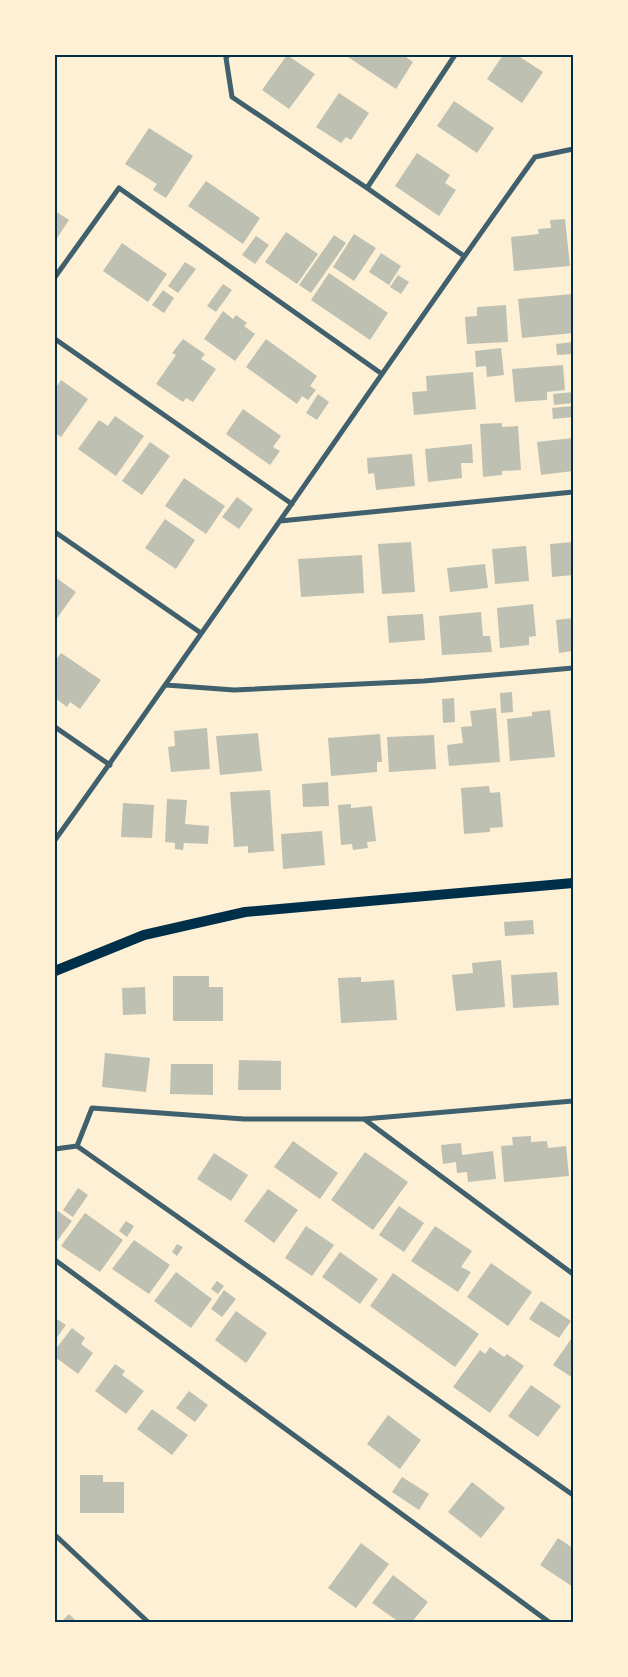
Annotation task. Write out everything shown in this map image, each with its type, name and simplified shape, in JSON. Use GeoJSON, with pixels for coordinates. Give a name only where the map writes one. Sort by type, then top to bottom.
{"type":"FeatureCollection","features":[{"type":"Feature","properties":{"kind":"main road"},"geometry":{"type":"LineString","coordinates":[[55,971],[144,935],[245,912],[573,883]]}},
{"type":"Feature","properties":{"kind":"street"},"geometry":{"type":"LineString","coordinates":[[228,55],[226,58],[232,97],[464,256]]}},
{"type":"Feature","properties":{"kind":"street"},"geometry":{"type":"LineString","coordinates":[[367,188],[455,55]]}},
{"type":"Feature","properties":{"kind":"street"},"geometry":{"type":"LineString","coordinates":[[55,840],[110,765],[535,157],[573,149]]}},
{"type":"Feature","properties":{"kind":"street"},"geometry":{"type":"LineString","coordinates":[[55,278],[119,188],[382,374]]}},
{"type":"Feature","properties":{"kind":"street"},"geometry":{"type":"LineString","coordinates":[[55,339],[292,504]]}},
{"type":"Feature","properties":{"kind":"street"},"geometry":{"type":"LineString","coordinates":[[280,521],[573,492]]}},
{"type":"Feature","properties":{"kind":"street"},"geometry":{"type":"LineString","coordinates":[[55,532],[201,633]]}},
{"type":"Feature","properties":{"kind":"street"},"geometry":{"type":"LineString","coordinates":[[166,684],[234,690],[424,681],[573,668]]}},
{"type":"Feature","properties":{"kind":"street"},"geometry":{"type":"LineString","coordinates":[[55,727],[110,765]]}},
{"type":"Feature","properties":{"kind":"street"},"geometry":{"type":"LineString","coordinates":[[76,1146],[92,1108],[244,1119],[364,1119],[573,1101]]}},
{"type":"Feature","properties":{"kind":"street"},"geometry":{"type":"LineString","coordinates":[[364,1119],[573,1274]]}},
{"type":"Feature","properties":{"kind":"street"},"geometry":{"type":"LineString","coordinates":[[55,1149],[76,1146],[573,1495]]}},
{"type":"Feature","properties":{"kind":"street"},"geometry":{"type":"LineString","coordinates":[[55,1260],[549,1622]]}},
{"type":"Feature","properties":{"kind":"street"},"geometry":{"type":"LineString","coordinates":[[55,1535],[148,1622]]}},
{"type":"Feature","properties":{"kind":"building"},"geometry":{"type":"Polygon","coordinates":[[[287,55],[315,74],[289,109],[262,90],[287,55]]]}},
{"type":"Feature","properties":{"kind":"building"},"geometry":{"type":"Polygon","coordinates":[[[345,55],[403,55],[413,62],[396,89],[345,55]]]}},
{"type":"Feature","properties":{"kind":"building"},"geometry":{"type":"Polygon","coordinates":[[[503,55],[517,55],[543,72],[522,103],[487,79],[503,55]]]}},
{"type":"Feature","properties":{"kind":"building"},"geometry":{"type":"Polygon","coordinates":[[[339,93],[369,113],[351,140],[346,137],[341,143],[316,127],[339,93]]]}},
{"type":"Feature","properties":{"kind":"building"},"geometry":{"type":"Polygon","coordinates":[[[454,101],[494,128],[477,153],[437,126],[454,101]]]}},
{"type":"Feature","properties":{"kind":"building"},"geometry":{"type":"Polygon","coordinates":[[[149,128],[193,156],[166,198],[153,190],[157,184],[125,164],[149,128]]]}},
{"type":"Feature","properties":{"kind":"building"},"geometry":{"type":"Polygon","coordinates":[[[417,153],[450,175],[445,183],[456,190],[439,216],[395,186],[417,153]]]}},
{"type":"Feature","properties":{"kind":"building"},"geometry":{"type":"Polygon","coordinates":[[[206,181],[260,218],[243,244],[188,206],[206,181]]]}},
{"type":"Feature","properties":{"kind":"building"},"geometry":{"type":"Polygon","coordinates":[[[55,211],[69,220],[55,241],[55,211]]]}},
{"type":"Feature","properties":{"kind":"building"},"geometry":{"type":"Polygon","coordinates":[[[565,219],[570,266],[514,271],[511,237],[539,234],[538,229],[551,228],[550,220],[565,219]]]}},
{"type":"Feature","properties":{"kind":"building"},"geometry":{"type":"Polygon","coordinates":[[[286,232],[318,254],[297,284],[265,262],[286,232]]]}},
{"type":"Feature","properties":{"kind":"building"},"geometry":{"type":"Polygon","coordinates":[[[354,234],[376,248],[354,281],[333,267],[354,234]]]}},
{"type":"Feature","properties":{"kind":"building"},"geometry":{"type":"Polygon","coordinates":[[[334,235],[346,243],[311,293],[299,285],[334,235]]]}},
{"type":"Feature","properties":{"kind":"building"},"geometry":{"type":"Polygon","coordinates":[[[256,236],[269,245],[255,264],[242,255],[256,236]]]}},
{"type":"Feature","properties":{"kind":"building"},"geometry":{"type":"Polygon","coordinates":[[[122,243],[167,274],[148,302],[103,271],[122,243]]]}},
{"type":"Feature","properties":{"kind":"building"},"geometry":{"type":"Polygon","coordinates":[[[381,253],[401,266],[389,285],[369,272],[381,253]]]}},
{"type":"Feature","properties":{"kind":"building"},"geometry":{"type":"Polygon","coordinates":[[[185,262],[196,269],[178,293],[168,286],[185,262]]]}},
{"type":"Feature","properties":{"kind":"building"},"geometry":{"type":"Polygon","coordinates":[[[329,273],[388,313],[370,340],[311,300],[329,273]]]}},
{"type":"Feature","properties":{"kind":"building"},"geometry":{"type":"Polygon","coordinates":[[[398,275],[409,282],[401,294],[390,287],[398,275]]]}},
{"type":"Feature","properties":{"kind":"building"},"geometry":{"type":"Polygon","coordinates":[[[223,284],[232,290],[216,312],[207,306],[223,284]]]}},
{"type":"Feature","properties":{"kind":"building"},"geometry":{"type":"Polygon","coordinates":[[[163,290],[174,298],[164,313],[152,305],[163,290]]]}},
{"type":"Feature","properties":{"kind":"building"},"geometry":{"type":"Polygon","coordinates":[[[572,294],[573,333],[522,338],[518,299],[572,294]]]}},
{"type":"Feature","properties":{"kind":"building"},"geometry":{"type":"Polygon","coordinates":[[[506,305],[508,342],[467,344],[465,317],[477,316],[477,307],[506,305]]]}},
{"type":"Feature","properties":{"kind":"building"},"geometry":{"type":"Polygon","coordinates":[[[223,311],[233,319],[236,315],[247,323],[244,326],[255,334],[235,361],[204,339],[223,311]]]}},
{"type":"Feature","properties":{"kind":"building"},"geometry":{"type":"Polygon","coordinates":[[[183,339],[205,354],[201,359],[216,369],[193,402],[186,398],[183,402],[156,384],[176,355],[172,353],[183,339]]]}},
{"type":"Feature","properties":{"kind":"building"},"geometry":{"type":"Polygon","coordinates":[[[266,339],[317,376],[310,386],[316,390],[308,400],[302,396],[297,404],[246,367],[266,339]]]}},
{"type":"Feature","properties":{"kind":"building"},"geometry":{"type":"Polygon","coordinates":[[[573,342],[573,354],[557,355],[556,344],[573,342]]]}},
{"type":"Feature","properties":{"kind":"building"},"geometry":{"type":"Polygon","coordinates":[[[501,348],[504,375],[487,377],[486,366],[476,367],[475,351],[501,348]]]}},
{"type":"Feature","properties":{"kind":"building"},"geometry":{"type":"Polygon","coordinates":[[[563,365],[565,390],[547,392],[547,400],[515,402],[512,369],[563,365]]]}},
{"type":"Feature","properties":{"kind":"building"},"geometry":{"type":"Polygon","coordinates":[[[473,372],[476,409],[414,415],[412,392],[427,391],[426,376],[473,372]]]}},
{"type":"Feature","properties":{"kind":"building"},"geometry":{"type":"Polygon","coordinates":[[[61,380],[88,399],[61,437],[55,433],[55,385],[57,386],[61,380]]]}},
{"type":"Feature","properties":{"kind":"building"},"geometry":{"type":"Polygon","coordinates":[[[573,392],[573,403],[554,405],[553,394],[573,392]]]}},
{"type":"Feature","properties":{"kind":"building"},"geometry":{"type":"Polygon","coordinates":[[[318,394],[329,402],[317,420],[306,413],[318,394]]]}},
{"type":"Feature","properties":{"kind":"building"},"geometry":{"type":"Polygon","coordinates":[[[573,406],[573,417],[553,419],[552,408],[573,406]]]}},
{"type":"Feature","properties":{"kind":"building"},"geometry":{"type":"Polygon","coordinates":[[[243,409],[281,436],[273,447],[280,451],[270,465],[226,434],[243,409]]]}},
{"type":"Feature","properties":{"kind":"building"},"geometry":{"type":"Polygon","coordinates":[[[115,416],[144,436],[116,476],[78,449],[99,420],[108,426],[115,416]]]}},
{"type":"Feature","properties":{"kind":"building"},"geometry":{"type":"Polygon","coordinates":[[[502,423],[502,427],[518,426],[521,470],[502,471],[502,475],[483,477],[480,424],[502,423]]]}},
{"type":"Feature","properties":{"kind":"building"},"geometry":{"type":"Polygon","coordinates":[[[573,438],[573,471],[541,475],[537,442],[573,438]]]}},
{"type":"Feature","properties":{"kind":"building"},"geometry":{"type":"Polygon","coordinates":[[[150,442],[170,456],[142,495],[122,481],[150,442]]]}},
{"type":"Feature","properties":{"kind":"building"},"geometry":{"type":"Polygon","coordinates":[[[472,444],[473,463],[461,463],[462,478],[428,482],[425,449],[472,444]]]}},
{"type":"Feature","properties":{"kind":"building"},"geometry":{"type":"Polygon","coordinates":[[[412,454],[415,486],[376,490],[374,473],[368,474],[367,458],[412,454]]]}},
{"type":"Feature","properties":{"kind":"building"},"geometry":{"type":"Polygon","coordinates":[[[184,478],[225,506],[206,534],[165,506],[184,478]]]}},
{"type":"Feature","properties":{"kind":"building"},"geometry":{"type":"Polygon","coordinates":[[[237,497],[253,509],[239,529],[222,517],[237,497]]]}},
{"type":"Feature","properties":{"kind":"building"},"geometry":{"type":"Polygon","coordinates":[[[165,519],[195,540],[176,569],[145,548],[165,519]]]}},
{"type":"Feature","properties":{"kind":"building"},"geometry":{"type":"Polygon","coordinates":[[[411,542],[415,592],[382,594],[378,544],[411,542]]]}},
{"type":"Feature","properties":{"kind":"building"},"geometry":{"type":"Polygon","coordinates":[[[573,542],[573,575],[552,577],[550,544],[573,542]]]}},
{"type":"Feature","properties":{"kind":"building"},"geometry":{"type":"Polygon","coordinates":[[[526,546],[529,581],[495,584],[492,549],[526,546]]]}},
{"type":"Feature","properties":{"kind":"building"},"geometry":{"type":"Polygon","coordinates":[[[362,555],[364,593],[301,597],[298,559],[362,555]]]}},
{"type":"Feature","properties":{"kind":"building"},"geometry":{"type":"Polygon","coordinates":[[[485,564],[488,588],[450,592],[447,568],[485,564]]]}},
{"type":"Feature","properties":{"kind":"building"},"geometry":{"type":"Polygon","coordinates":[[[55,577],[76,592],[55,621],[55,577]]]}},
{"type":"Feature","properties":{"kind":"building"},"geometry":{"type":"Polygon","coordinates":[[[533,604],[536,636],[529,637],[529,645],[500,648],[497,608],[533,604]]]}},
{"type":"Feature","properties":{"kind":"building"},"geometry":{"type":"Polygon","coordinates":[[[481,612],[483,636],[490,636],[492,652],[442,655],[439,616],[481,612]]]}},
{"type":"Feature","properties":{"kind":"building"},"geometry":{"type":"Polygon","coordinates":[[[423,614],[425,640],[389,643],[387,616],[423,614]]]}},
{"type":"Feature","properties":{"kind":"building"},"geometry":{"type":"Polygon","coordinates":[[[573,618],[573,651],[559,653],[556,620],[573,618]]]}},
{"type":"Feature","properties":{"kind":"building"},"geometry":{"type":"Polygon","coordinates":[[[61,653],[101,680],[80,709],[70,702],[67,707],[55,698],[55,661],[61,653]]]}},
{"type":"Feature","properties":{"kind":"building"},"geometry":{"type":"Polygon","coordinates":[[[512,692],[513,712],[501,713],[500,693],[512,692]]]}},
{"type":"Feature","properties":{"kind":"building"},"geometry":{"type":"Polygon","coordinates":[[[454,698],[455,722],[443,723],[442,699],[454,698]]]}},
{"type":"Feature","properties":{"kind":"building"},"geometry":{"type":"Polygon","coordinates":[[[496,708],[500,762],[449,766],[447,745],[463,743],[461,727],[472,726],[470,711],[496,708]]]}},
{"type":"Feature","properties":{"kind":"building"},"geometry":{"type":"Polygon","coordinates":[[[550,710],[555,757],[510,761],[507,719],[532,716],[532,712],[550,710]]]}},
{"type":"Feature","properties":{"kind":"building"},"geometry":{"type":"Polygon","coordinates":[[[207,728],[210,769],[171,772],[168,747],[175,746],[174,731],[207,728]]]}},
{"type":"Feature","properties":{"kind":"building"},"geometry":{"type":"Polygon","coordinates":[[[258,733],[262,771],[220,775],[216,736],[258,733]]]}},
{"type":"Feature","properties":{"kind":"building"},"geometry":{"type":"Polygon","coordinates":[[[380,734],[382,762],[377,762],[377,772],[331,776],[328,738],[380,734]]]}},
{"type":"Feature","properties":{"kind":"building"},"geometry":{"type":"Polygon","coordinates":[[[434,735],[436,769],[389,772],[387,737],[434,735]]]}},
{"type":"Feature","properties":{"kind":"building"},"geometry":{"type":"Polygon","coordinates":[[[328,782],[329,806],[303,807],[302,784],[328,782]]]}},
{"type":"Feature","properties":{"kind":"building"},"geometry":{"type":"Polygon","coordinates":[[[489,786],[490,793],[500,792],[503,827],[490,828],[490,832],[464,834],[461,788],[489,786]]]}},
{"type":"Feature","properties":{"kind":"building"},"geometry":{"type":"Polygon","coordinates":[[[270,790],[274,851],[248,853],[248,846],[234,847],[230,792],[270,790]]]}},
{"type":"Feature","properties":{"kind":"building"},"geometry":{"type":"Polygon","coordinates":[[[167,799],[187,800],[185,824],[209,826],[208,844],[184,843],[183,850],[175,849],[175,843],[165,842],[167,799]]]}},
{"type":"Feature","properties":{"kind":"building"},"geometry":{"type":"Polygon","coordinates":[[[123,803],[154,805],[152,838],[121,837],[123,803]]]}},
{"type":"Feature","properties":{"kind":"building"},"geometry":{"type":"Polygon","coordinates":[[[351,804],[351,808],[372,806],[376,841],[367,842],[368,848],[353,850],[352,844],[341,845],[338,805],[351,804]]]}},
{"type":"Feature","properties":{"kind":"building"},"geometry":{"type":"Polygon","coordinates":[[[322,831],[325,865],[283,869],[281,834],[322,831]]]}},
{"type":"Feature","properties":{"kind":"building"},"geometry":{"type":"Polygon","coordinates":[[[533,920],[534,934],[505,936],[504,922],[533,920]]]}},
{"type":"Feature","properties":{"kind":"building"},"geometry":{"type":"Polygon","coordinates":[[[501,960],[505,1007],[456,1011],[452,975],[473,973],[472,963],[501,960]]]}},
{"type":"Feature","properties":{"kind":"building"},"geometry":{"type":"Polygon","coordinates":[[[557,972],[559,1005],[513,1008],[511,975],[557,972]]]}},
{"type":"Feature","properties":{"kind":"building"},"geometry":{"type":"Polygon","coordinates":[[[173,976],[209,976],[209,987],[223,987],[223,1021],[173,1021],[173,976]]]}},
{"type":"Feature","properties":{"kind":"building"},"geometry":{"type":"Polygon","coordinates":[[[361,977],[361,982],[394,980],[397,1020],[341,1023],[338,978],[361,977]]]}},
{"type":"Feature","properties":{"kind":"building"},"geometry":{"type":"Polygon","coordinates":[[[145,987],[146,1014],[123,1015],[122,988],[145,987]]]}},
{"type":"Feature","properties":{"kind":"building"},"geometry":{"type":"Polygon","coordinates":[[[105,1053],[150,1058],[146,1092],[102,1087],[105,1053]]]}},
{"type":"Feature","properties":{"kind":"building"},"geometry":{"type":"Polygon","coordinates":[[[239,1060],[281,1061],[281,1090],[238,1090],[239,1060]]]}},
{"type":"Feature","properties":{"kind":"building"},"geometry":{"type":"Polygon","coordinates":[[[171,1064],[213,1064],[213,1095],[170,1094],[171,1064]]]}},
{"type":"Feature","properties":{"kind":"building"},"geometry":{"type":"Polygon","coordinates":[[[531,1136],[531,1142],[547,1141],[548,1148],[566,1146],[569,1176],[504,1182],[501,1146],[513,1145],[512,1137],[531,1136]]]}},
{"type":"Feature","properties":{"kind":"building"},"geometry":{"type":"Polygon","coordinates":[[[293,1141],[338,1173],[320,1199],[274,1167],[293,1141]]]}},
{"type":"Feature","properties":{"kind":"building"},"geometry":{"type":"Polygon","coordinates":[[[461,1143],[462,1155],[493,1151],[496,1179],[468,1182],[467,1172],[457,1173],[456,1162],[443,1164],[441,1145],[461,1143]]]}},
{"type":"Feature","properties":{"kind":"building"},"geometry":{"type":"Polygon","coordinates":[[[365,1152],[408,1182],[373,1230],[331,1200],[365,1152]]]}},
{"type":"Feature","properties":{"kind":"building"},"geometry":{"type":"Polygon","coordinates":[[[214,1153],[248,1175],[231,1201],[197,1179],[214,1153]]]}},
{"type":"Feature","properties":{"kind":"building"},"geometry":{"type":"Polygon","coordinates":[[[78,1188],[88,1195],[73,1217],[63,1210],[78,1188]]]}},
{"type":"Feature","properties":{"kind":"building"},"geometry":{"type":"Polygon","coordinates":[[[268,1189],[298,1210],[274,1243],[244,1221],[268,1189]]]}},
{"type":"Feature","properties":{"kind":"building"},"geometry":{"type":"Polygon","coordinates":[[[399,1206],[424,1223],[404,1252],[379,1235],[399,1206]]]}},
{"type":"Feature","properties":{"kind":"building"},"geometry":{"type":"Polygon","coordinates":[[[55,1209],[72,1221],[55,1244],[55,1209]]]}},
{"type":"Feature","properties":{"kind":"building"},"geometry":{"type":"Polygon","coordinates":[[[85,1213],[123,1240],[100,1272],[61,1246],[85,1213]]]}},
{"type":"Feature","properties":{"kind":"building"},"geometry":{"type":"Polygon","coordinates":[[[126,1221],[134,1226],[127,1237],[119,1231],[126,1221]]]}},
{"type":"Feature","properties":{"kind":"building"},"geometry":{"type":"Polygon","coordinates":[[[306,1226],[334,1245],[312,1276],[285,1258],[306,1226]]]}},
{"type":"Feature","properties":{"kind":"building"},"geometry":{"type":"Polygon","coordinates":[[[435,1226],[472,1251],[461,1267],[471,1272],[458,1292],[411,1261],[435,1226]]]}},
{"type":"Feature","properties":{"kind":"building"},"geometry":{"type":"Polygon","coordinates":[[[134,1240],[170,1265],[149,1294],[112,1269],[134,1240]]]}},
{"type":"Feature","properties":{"kind":"building"},"geometry":{"type":"Polygon","coordinates":[[[177,1244],[183,1247],[177,1256],[172,1252],[177,1244]]]}},
{"type":"Feature","properties":{"kind":"building"},"geometry":{"type":"Polygon","coordinates":[[[340,1252],[378,1279],[360,1304],[322,1277],[340,1252]]]}},
{"type":"Feature","properties":{"kind":"building"},"geometry":{"type":"Polygon","coordinates":[[[491,1263],[532,1292],[508,1326],[467,1297],[491,1263]]]}},
{"type":"Feature","properties":{"kind":"building"},"geometry":{"type":"Polygon","coordinates":[[[176,1272],[212,1299],[191,1328],[154,1301],[176,1272]]]}},
{"type":"Feature","properties":{"kind":"building"},"geometry":{"type":"Polygon","coordinates":[[[393,1273],[479,1334],[455,1367],[370,1306],[393,1273]]]}},
{"type":"Feature","properties":{"kind":"building"},"geometry":{"type":"Polygon","coordinates":[[[217,1281],[224,1286],[218,1294],[211,1289],[217,1281]]]}},
{"type":"Feature","properties":{"kind":"building"},"geometry":{"type":"Polygon","coordinates":[[[224,1290],[236,1299],[222,1317],[211,1309],[224,1290]]]}},
{"type":"Feature","properties":{"kind":"building"},"geometry":{"type":"Polygon","coordinates":[[[541,1301],[571,1321],[559,1338],[529,1319],[541,1301]]]}},
{"type":"Feature","properties":{"kind":"building"},"geometry":{"type":"Polygon","coordinates":[[[236,1311],[267,1333],[246,1363],[215,1340],[236,1311]]]}},
{"type":"Feature","properties":{"kind":"building"},"geometry":{"type":"Polygon","coordinates":[[[55,1318],[66,1325],[55,1340],[55,1318]]]}},
{"type":"Feature","properties":{"kind":"building"},"geometry":{"type":"Polygon","coordinates":[[[72,1328],[85,1338],[81,1344],[93,1353],[78,1374],[55,1357],[55,1350],[72,1328]]]}},
{"type":"Feature","properties":{"kind":"building"},"geometry":{"type":"Polygon","coordinates":[[[573,1336],[573,1378],[553,1365],[573,1336]]]}},
{"type":"Feature","properties":{"kind":"building"},"geometry":{"type":"Polygon","coordinates":[[[490,1347],[504,1357],[507,1354],[524,1366],[490,1413],[453,1387],[480,1350],[485,1354],[490,1347]]]}},
{"type":"Feature","properties":{"kind":"building"},"geometry":{"type":"Polygon","coordinates":[[[115,1364],[125,1371],[122,1375],[144,1391],[126,1414],[95,1391],[115,1364]]]}},
{"type":"Feature","properties":{"kind":"building"},"geometry":{"type":"Polygon","coordinates":[[[531,1385],[561,1406],[538,1437],[508,1416],[531,1385]]]}},
{"type":"Feature","properties":{"kind":"building"},"geometry":{"type":"Polygon","coordinates":[[[189,1391],[208,1405],[195,1422],[176,1408],[189,1391]]]}},
{"type":"Feature","properties":{"kind":"building"},"geometry":{"type":"Polygon","coordinates":[[[152,1409],[188,1435],[172,1455],[137,1429],[152,1409]]]}},
{"type":"Feature","properties":{"kind":"building"},"geometry":{"type":"Polygon","coordinates":[[[388,1415],[421,1440],[400,1469],[367,1444],[388,1415]]]}},
{"type":"Feature","properties":{"kind":"building"},"geometry":{"type":"Polygon","coordinates":[[[80,1475],[103,1475],[103,1482],[124,1482],[124,1513],[80,1513],[80,1475]]]}},
{"type":"Feature","properties":{"kind":"building"},"geometry":{"type":"Polygon","coordinates":[[[402,1477],[429,1494],[419,1510],[392,1492],[402,1477]]]}},
{"type":"Feature","properties":{"kind":"building"},"geometry":{"type":"Polygon","coordinates":[[[472,1482],[505,1508],[481,1538],[448,1512],[472,1482]]]}},
{"type":"Feature","properties":{"kind":"building"},"geometry":{"type":"Polygon","coordinates":[[[558,1538],[573,1548],[573,1587],[540,1565],[558,1538]]]}},
{"type":"Feature","properties":{"kind":"building"},"geometry":{"type":"Polygon","coordinates":[[[361,1543],[389,1564],[356,1608],[328,1588],[361,1543]]]}},
{"type":"Feature","properties":{"kind":"building"},"geometry":{"type":"Polygon","coordinates":[[[393,1575],[428,1602],[412,1622],[399,1622],[372,1603],[393,1575]]]}},
{"type":"Feature","properties":{"kind":"building"},"geometry":{"type":"Polygon","coordinates":[[[69,1614],[77,1622],[61,1622],[69,1614]]]}}]}
